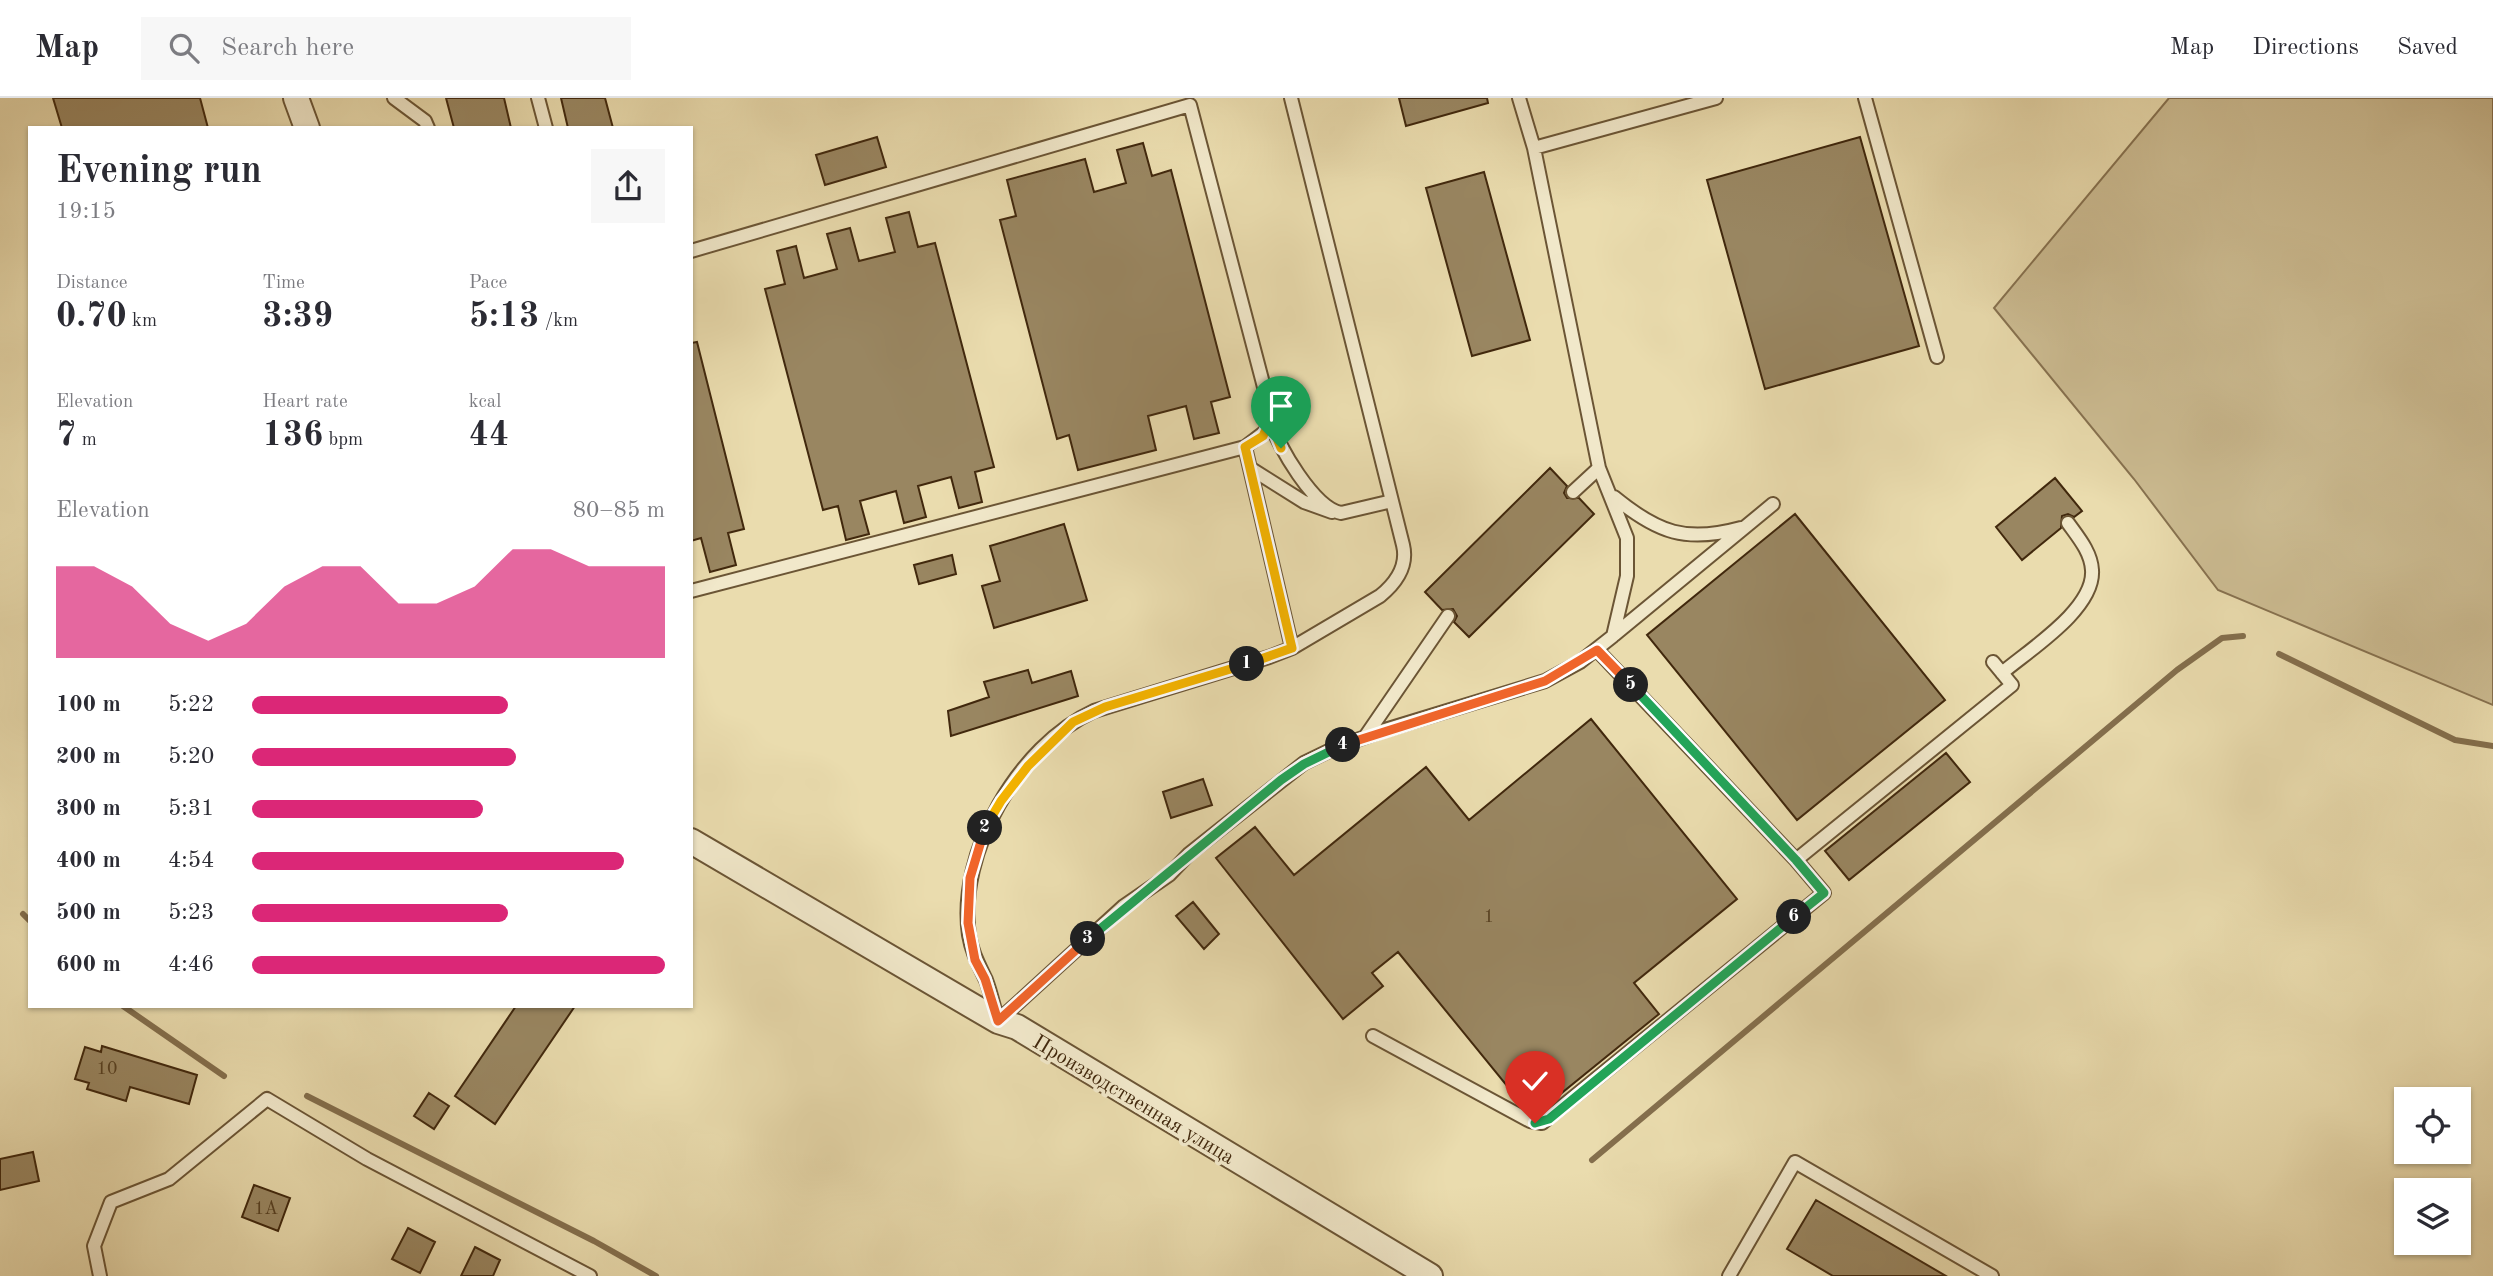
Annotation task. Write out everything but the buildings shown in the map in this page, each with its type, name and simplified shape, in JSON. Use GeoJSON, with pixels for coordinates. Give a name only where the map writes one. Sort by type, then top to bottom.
{"type":"FeatureCollection","features":[{"type":"Feature","properties":{"kind":"street"},"geometry":{"type":"LineString","coordinates":[[296,98],[306,126]]}},
{"type":"Feature","properties":{"kind":"street","name":"Производственная улица"},"geometry":{"type":"LineString","coordinates":[[693,842],[998,1021],[1017,1027],[1430,1276]]}},
{"type":"Feature","properties":{"kind":"lane"},"geometry":{"type":"LineString","coordinates":[[394,98],[425,121],[427,126]]}},
{"type":"Feature","properties":{"kind":"lane"},"geometry":{"type":"LineString","coordinates":[[538,98],[545,126]]}},
{"type":"Feature","properties":{"kind":"lane"},"geometry":{"type":"LineString","coordinates":[[1291,98],[1405,556],[1396,579],[1373,602],[1292,648],[1084,716],[1045,748],[1010,789],[978,844],[967,910],[975,960],[985,979],[998,1021],[1124,906],[1169,875],[1189,854],[1281,780],[1321,754],[1365,737],[1545,681],[1597,650],[1773,504]]}},
{"type":"Feature","properties":{"kind":"lane"},"geometry":{"type":"LineString","coordinates":[[1519,98],[1534,148],[1599,468],[1628,538],[1629,557],[1613,636]]}},
{"type":"Feature","properties":{"kind":"lane"},"geometry":{"type":"LineString","coordinates":[[1534,148],[1716,98]]}},
{"type":"Feature","properties":{"kind":"lane"},"geometry":{"type":"LineString","coordinates":[[1865,98],[1937,357]]}},
{"type":"Feature","properties":{"kind":"lane"},"geometry":{"type":"LineString","coordinates":[[693,250],[1190,105],[1270,405],[1270,421],[1278,442],[1292,464],[1317,496],[1337,512]]}},
{"type":"Feature","properties":{"kind":"lane"},"geometry":{"type":"LineString","coordinates":[[693,590],[1245,447],[1263,436],[1270,421]]}},
{"type":"Feature","properties":{"kind":"lane"},"geometry":{"type":"LineString","coordinates":[[1245,447],[1292,648]]}},
{"type":"Feature","properties":{"kind":"lane"},"geometry":{"type":"LineString","coordinates":[[1250,468],[1304,502],[1337,512],[1392,501]]}},
{"type":"Feature","properties":{"kind":"lane"},"geometry":{"type":"LineString","coordinates":[[1573,492],[1599,468]]}},
{"type":"Feature","properties":{"kind":"lane"},"geometry":{"type":"LineString","coordinates":[[1611,494],[1644,518],[1684,536],[1713,536],[1746,527]]}},
{"type":"Feature","properties":{"kind":"lane"},"geometry":{"type":"LineString","coordinates":[[2002,673],[2065,620],[2087,595],[2092,579],[2091,563],[2085,548],[2067,523]]}},
{"type":"Feature","properties":{"kind":"lane"},"geometry":{"type":"LineString","coordinates":[[1365,737],[1448,616]]}},
{"type":"Feature","properties":{"kind":"lane"},"geometry":{"type":"LineString","coordinates":[[1373,1035],[1530,1121],[1542,1123],[1824,893],[1597,650]]}},
{"type":"Feature","properties":{"kind":"lane"},"geometry":{"type":"LineString","coordinates":[[1796,860],[2012,685],[1993,662]]}},
{"type":"Feature","properties":{"kind":"lane"},"geometry":{"type":"LineString","coordinates":[[100,1276],[94,1246],[111,1202],[169,1179],[267,1099],[367,1159],[590,1276]]}},
{"type":"Feature","properties":{"kind":"lane"},"geometry":{"type":"LineString","coordinates":[[1729,1276],[1795,1162],[1992,1276]]}},
{"type":"Feature","properties":{"kind":"shaded area"},"geometry":{"type":"Polygon","coordinates":[[[2169,98],[2493,98],[2493,705],[2218,590],[2134,479],[1994,308],[2169,98]]]}},
{"type":"Feature","properties":{"kind":"waterway"},"geometry":{"type":"LineString","coordinates":[[1592,1160],[2177,670],[2222,638],[2243,636]]}},
{"type":"Feature","properties":{"kind":"waterway"},"geometry":{"type":"LineString","coordinates":[[2279,654],[2455,740],[2493,746]]}},
{"type":"Feature","properties":{"kind":"waterway"},"geometry":{"type":"LineString","coordinates":[[23,914],[28,919]]}},
{"type":"Feature","properties":{"kind":"waterway"},"geometry":{"type":"LineString","coordinates":[[126,1008],[224,1076]]}},
{"type":"Feature","properties":{"kind":"waterway"},"geometry":{"type":"LineString","coordinates":[[307,1096],[594,1241],[656,1276]]}},
{"type":"Feature","properties":{"kind":"route"},"geometry":{"type":"LineString","coordinates":[[1281,448],[1270,421],[1263,436],[1245,447],[1292,648],[1249,664],[1094,711],[1073,722],[1045,748],[1001,801],[978,844],[970,878],[967,910],[975,960],[985,979],[998,1021],[1124,906],[1169,875],[1189,854],[1304,764],[1337,747],[1385,730],[1545,681],[1597,650],[1824,893],[1549,1119],[1535,1123]]}}]}
